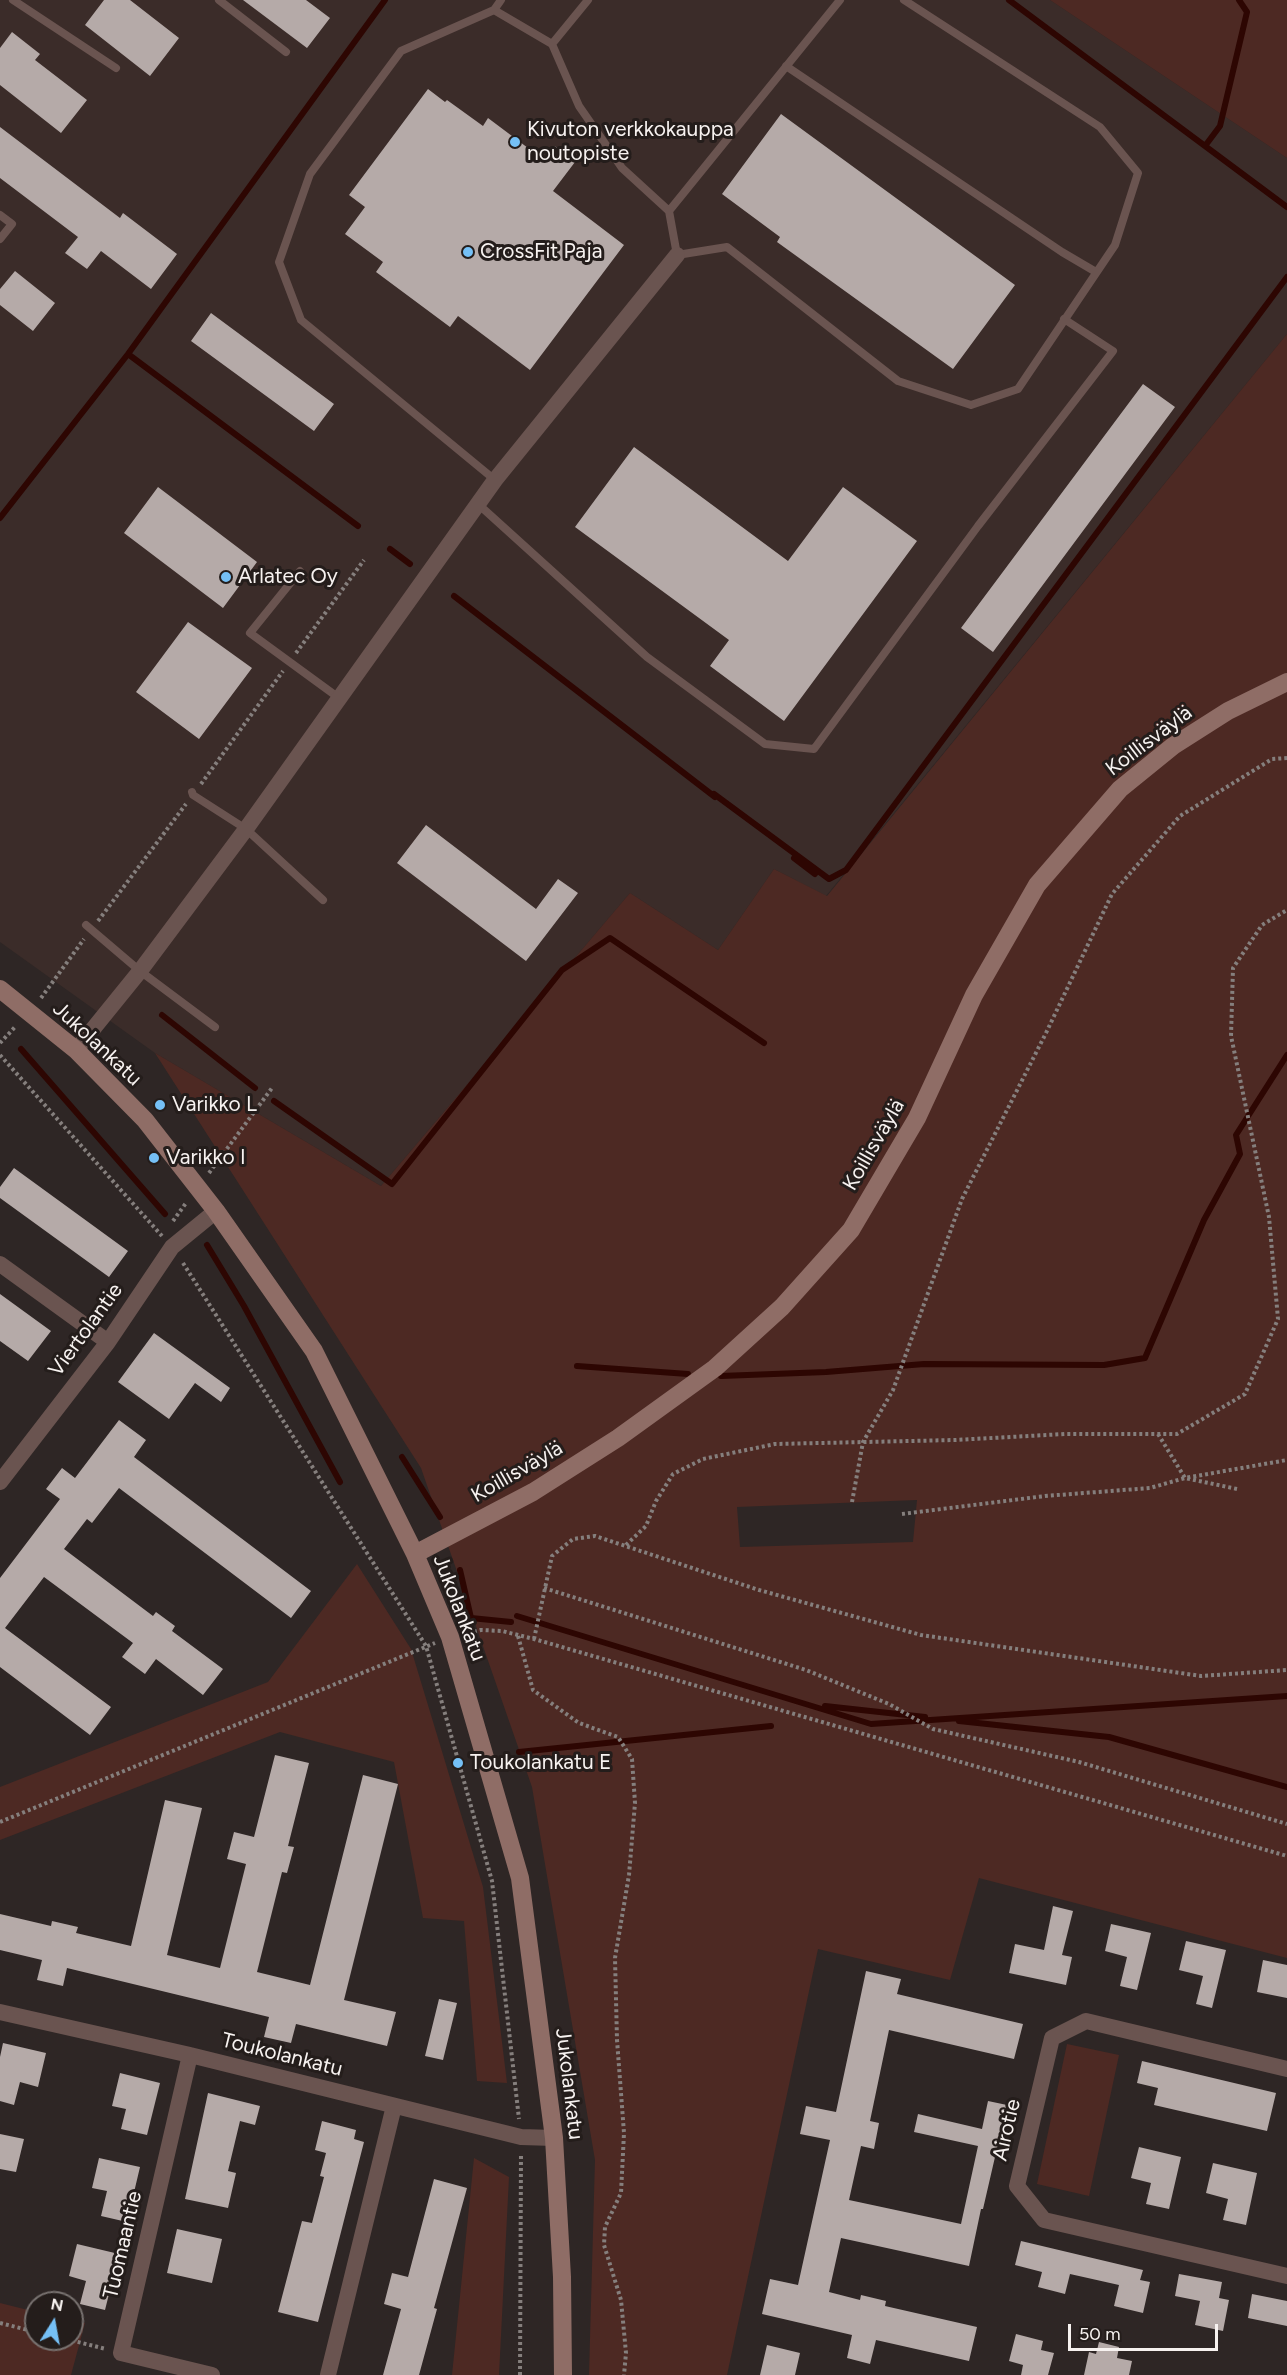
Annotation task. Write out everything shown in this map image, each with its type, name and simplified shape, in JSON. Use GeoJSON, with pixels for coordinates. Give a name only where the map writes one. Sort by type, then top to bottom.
{"type":"FeatureCollection","features":[{"type":"Feature","properties":{"kind":"main road","name":"Koillisväylä"},"geometry":{"type":"LineString","coordinates":[[416,1554],[533,1492],[618,1438],[715,1368],[782,1307],[851,1230],[916,1118],[974,995],[1037,885],[1120,789],[1155,760],[1228,711],[1287,682]]}},
{"type":"Feature","properties":{"kind":"main road","name":"Jukolankatu"},"geometry":{"type":"LineString","coordinates":[[0,989],[76,1050],[145,1120],[216,1211],[314,1351],[416,1554],[450,1637],[520,1878],[554,2138],[562,2277],[563,2375]]}},
{"type":"Feature","properties":{"kind":"street"},"geometry":{"type":"LineString","coordinates":[[76,1050],[140,971],[246,829],[495,480],[677,255]]}},
{"type":"Feature","properties":{"kind":"street","name":"Viertolantie"},"geometry":{"type":"LineString","coordinates":[[0,1482],[108,1342],[167,1242],[216,1211]]}},
{"type":"Feature","properties":{"kind":"street"},"geometry":{"type":"LineString","coordinates":[[0,1264],[108,1342]]}},
{"type":"Feature","properties":{"kind":"street","name":"Toukolankatu"},"geometry":{"type":"LineString","coordinates":[[0,2012],[190,2055],[521,2137],[554,2138]]}},
{"type":"Feature","properties":{"kind":"street","name":"Airotie"},"geometry":{"type":"LineString","coordinates":[[1287,2069],[1086,2021],[1053,2038],[1017,2186],[1044,2220],[1287,2276]]}},
{"type":"Feature","properties":{"kind":"street","name":"Tuomaantie"},"geometry":{"type":"LineString","coordinates":[[121,2353],[190,2055]]}},
{"type":"Feature","properties":{"kind":"street"},"geometry":{"type":"LineString","coordinates":[[328,2375],[394,2106]]}},
{"type":"Feature","properties":{"kind":"street"},"geometry":{"type":"LineString","coordinates":[[121,2353],[212,2375]]}},
{"type":"Feature","properties":{"kind":"lane"},"geometry":{"type":"LineString","coordinates":[[13,0],[116,68]]}},
{"type":"Feature","properties":{"kind":"lane"},"geometry":{"type":"LineString","coordinates":[[219,0],[286,52]]}},
{"type":"Feature","properties":{"kind":"lane"},"geometry":{"type":"LineString","coordinates":[[495,480],[301,320],[279,262],[310,174],[401,51],[494,10],[501,0]]}},
{"type":"Feature","properties":{"kind":"lane"},"geometry":{"type":"LineString","coordinates":[[552,44],[588,0]]}},
{"type":"Feature","properties":{"kind":"lane"},"geometry":{"type":"LineString","coordinates":[[669,211],[840,0]]}},
{"type":"Feature","properties":{"kind":"lane"},"geometry":{"type":"LineString","coordinates":[[494,10],[552,44],[579,106],[622,168],[669,211],[677,255],[727,247],[898,381],[971,405],[1018,389],[1115,245],[1138,173],[1100,127],[904,0]]}},
{"type":"Feature","properties":{"kind":"lane"},"geometry":{"type":"LineString","coordinates":[[786,66],[1096,272]]}},
{"type":"Feature","properties":{"kind":"lane"},"geometry":{"type":"LineString","coordinates":[[0,215],[12,224],[0,239]]}},
{"type":"Feature","properties":{"kind":"lane"},"geometry":{"type":"LineString","coordinates":[[478,504],[647,657],[765,744],[814,749],[978,526],[1113,351],[1064,319]]}},
{"type":"Feature","properties":{"kind":"lane"},"geometry":{"type":"LineString","coordinates":[[300,571],[250,633],[339,698]]}},
{"type":"Feature","properties":{"kind":"lane"},"geometry":{"type":"LineString","coordinates":[[192,792],[193,795],[246,829],[322,900]]}},
{"type":"Feature","properties":{"kind":"lane"},"geometry":{"type":"LineString","coordinates":[[86,925],[140,971],[215,1027]]}},
{"type":"Feature","properties":{"kind":"path"},"geometry":{"type":"LineString","coordinates":[[852,1502],[863,1442],[893,1390],[962,1199],[1046,1033],[1112,894],[1180,816],[1272,759],[1287,758]]}},
{"type":"Feature","properties":{"kind":"path"},"geometry":{"type":"LineString","coordinates":[[626,1545],[646,1526],[656,1502],[673,1474],[703,1459],[775,1444],[955,1440],[1065,1434],[1177,1434],[1245,1395],[1278,1319],[1269,1217],[1231,1036],[1233,968],[1262,925],[1287,910]]}},
{"type":"Feature","properties":{"kind":"path"},"geometry":{"type":"LineString","coordinates":[[0,1055],[167,1242],[426,1646],[492,1881],[521,2137],[520,2375]]}},
{"type":"Feature","properties":{"kind":"path"},"geometry":{"type":"LineString","coordinates":[[167,1242],[197,1188],[272,1088]]}},
{"type":"Feature","properties":{"kind":"path"},"geometry":{"type":"LineString","coordinates":[[1158,1434],[1185,1478],[1238,1489]]}},
{"type":"Feature","properties":{"kind":"path"},"geometry":{"type":"LineString","coordinates":[[902,1514],[1045,1496],[1150,1488],[1185,1478],[1287,1460]]}},
{"type":"Feature","properties":{"kind":"path"},"geometry":{"type":"LineString","coordinates":[[534,1639],[552,1556],[573,1539],[595,1536],[759,1590],[921,1635],[1201,1676],[1287,1670]]}},
{"type":"Feature","properties":{"kind":"path"},"geometry":{"type":"LineString","coordinates":[[544,1588],[806,1670],[889,1704],[933,1729],[1079,1762],[1287,1824]]}},
{"type":"Feature","properties":{"kind":"path"},"geometry":{"type":"LineString","coordinates":[[0,1822],[426,1646],[450,1637],[481,1630],[502,1631],[534,1639],[1287,1856]]}},
{"type":"Feature","properties":{"kind":"path"},"geometry":{"type":"LineString","coordinates":[[518,1636],[533,1690],[579,1723],[618,1737],[632,1759],[635,1803],[628,1875],[615,1958],[617,2040],[624,2133],[621,2193],[605,2227],[604,2245],[621,2300],[626,2353],[624,2375]]}},
{"type":"Feature","properties":{"kind":"path"},"geometry":{"type":"LineString","coordinates":[[0,2323],[24,2329]]}},
{"type":"Feature","properties":{"kind":"path"},"geometry":{"type":"LineString","coordinates":[[84,2344],[121,2353]]}},
{"type":"Feature","properties":{"kind":"shaded area"},"geometry":{"type":"Polygon","coordinates":[[[0,0],[1050,0],[1287,158],[1287,334],[826,896],[774,869],[718,950],[630,893],[381,1186],[155,1053],[0,942],[0,0]]]}},
{"type":"Feature","properties":{"kind":"shaded area"},"geometry":{"type":"Polygon","coordinates":[[[1050,0],[1287,0],[1287,158],[1050,0]]]}},
{"type":"Feature","properties":{"kind":"shaded area"},"geometry":{"type":"Polygon","coordinates":[[[1287,334],[1287,1958],[979,1878],[950,1980],[818,1949],[727,2375],[589,2375],[595,2160],[532,1787],[421,1468],[155,1053],[381,1186],[630,893],[718,950],[774,869],[827,896],[1287,334]],[[917,1500],[737,1507],[740,1547],[913,1542],[917,1500]]]}},
{"type":"Feature","properties":{"kind":"shaded area"},"geometry":{"type":"Polygon","coordinates":[[[357,1564],[411,1649],[483,1887],[507,2083],[477,2081],[464,1921],[423,1918],[394,1762],[280,1732],[0,1840],[0,1787],[268,1682],[357,1564]]]}},
{"type":"Feature","properties":{"kind":"shaded area"},"geometry":{"type":"Polygon","coordinates":[[[1067,2044],[1119,2055],[1089,2196],[1037,2184],[1067,2044]]]}},
{"type":"Feature","properties":{"kind":"shaded area"},"geometry":{"type":"Polygon","coordinates":[[[474,2158],[509,2177],[499,2375],[452,2375],[474,2158]]]}},
{"type":"Feature","properties":{"kind":"shaded area"},"geometry":{"type":"Polygon","coordinates":[[[0,2303],[24,2309],[24,2351],[77,2351],[71,2375],[0,2375],[0,2303]]]}},
{"type":"Feature","properties":{"kind":"building"},"geometry":{"type":"Polygon","coordinates":[[[104,0],[130,0],[179,38],[150,76],[85,25],[104,0]]]}},
{"type":"Feature","properties":{"kind":"building"},"geometry":{"type":"Polygon","coordinates":[[[243,0],[306,0],[330,18],[307,48],[243,0]]]}},
{"type":"Feature","properties":{"kind":"building"},"geometry":{"type":"Polygon","coordinates":[[[12,32],[40,54],[35,60],[87,100],[61,133],[0,85],[0,48],[12,32]]]}},
{"type":"Feature","properties":{"kind":"building"},"geometry":{"type":"Polygon","coordinates":[[[428,89],[483,126],[488,118],[544,160],[555,146],[575,162],[553,191],[624,245],[530,370],[458,316],[450,327],[376,272],[383,262],[345,234],[365,207],[349,195],[428,89]]]}},
{"type":"Feature","properties":{"kind":"building"},"geometry":{"type":"Polygon","coordinates":[[[781,114],[1015,285],[953,369],[777,242],[780,237],[722,194],[781,114]]]}},
{"type":"Feature","properties":{"kind":"building"},"geometry":{"type":"Polygon","coordinates":[[[0,127],[120,218],[123,213],[177,254],[151,289],[101,251],[87,269],[65,253],[78,237],[0,178],[0,127]]]}},
{"type":"Feature","properties":{"kind":"building"},"geometry":{"type":"Polygon","coordinates":[[[15,271],[55,303],[33,331],[0,305],[0,289],[15,271]]]}},
{"type":"Feature","properties":{"kind":"building"},"geometry":{"type":"Polygon","coordinates":[[[211,313],[334,404],[314,431],[191,341],[211,313]]]}},
{"type":"Feature","properties":{"kind":"building"},"geometry":{"type":"Polygon","coordinates":[[[1143,384],[1175,407],[993,652],[961,628],[1143,384]]]}},
{"type":"Feature","properties":{"kind":"building"},"geometry":{"type":"Polygon","coordinates":[[[634,447],[788,561],[843,487],[917,541],[784,721],[710,666],[729,640],[575,527],[634,447]]]}},
{"type":"Feature","properties":{"kind":"building"},"geometry":{"type":"Polygon","coordinates":[[[158,487],[257,562],[223,608],[124,533],[158,487]]]}},
{"type":"Feature","properties":{"kind":"building"},"geometry":{"type":"Polygon","coordinates":[[[188,622],[252,668],[199,739],[136,692],[188,622]]]}},
{"type":"Feature","properties":{"kind":"building"},"geometry":{"type":"Polygon","coordinates":[[[426,825],[536,909],[558,879],[578,893],[526,961],[397,863],[426,825]]]}},
{"type":"Feature","properties":{"kind":"building"},"geometry":{"type":"Polygon","coordinates":[[[14,1168],[128,1251],[109,1277],[0,1198],[0,1187],[14,1168]]]}},
{"type":"Feature","properties":{"kind":"building"},"geometry":{"type":"Polygon","coordinates":[[[0,1294],[51,1331],[28,1361],[0,1341],[0,1294]]]}},
{"type":"Feature","properties":{"kind":"building"},"geometry":{"type":"Polygon","coordinates":[[[154,1333],[230,1388],[221,1402],[195,1383],[169,1419],[118,1382],[154,1333]]]}},
{"type":"Feature","properties":{"kind":"building"},"geometry":{"type":"Polygon","coordinates":[[[119,1420],[146,1440],[134,1457],[311,1591],[291,1618],[119,1488],[92,1523],[87,1519],[64,1549],[153,1616],[156,1612],[175,1626],[172,1631],[223,1669],[203,1695],[156,1659],[145,1674],[122,1657],[133,1643],[44,1577],[5,1628],[111,1707],[90,1735],[0,1667],[0,1578],[60,1499],[46,1489],[62,1468],[75,1478],[119,1420]]]}},
{"type":"Feature","properties":{"kind":"building"},"geometry":{"type":"Polygon","coordinates":[[[275,1755],[309,1763],[288,1846],[294,1847],[287,1873],[282,1872],[257,1972],[310,1985],[363,1775],[398,1784],[344,2000],[396,2012],[387,2046],[296,2024],[291,2043],[264,2037],[269,2017],[67,1968],[63,1986],[37,1980],[42,1960],[0,1950],[0,1914],[51,1926],[52,1921],[78,1927],[76,1933],[131,1946],[165,1800],[202,1808],[167,1955],[220,1968],[246,1864],[227,1859],[234,1832],[254,1837],[275,1755]]]}},
{"type":"Feature","properties":{"kind":"building"},"geometry":{"type":"Polygon","coordinates":[[[1053,1906],[1073,1911],[1062,1955],[1072,1957],[1066,1985],[1009,1973],[1015,1944],[1044,1950],[1053,1906]]]}},
{"type":"Feature","properties":{"kind":"building"},"geometry":{"type":"Polygon","coordinates":[[[1111,1924],[1151,1933],[1137,1990],[1120,1986],[1127,1957],[1105,1951],[1111,1924]]]}},
{"type":"Feature","properties":{"kind":"building"},"geometry":{"type":"Polygon","coordinates":[[[1186,1941],[1226,1950],[1212,2008],[1196,2004],[1203,1976],[1179,1970],[1186,1941]]]}},
{"type":"Feature","properties":{"kind":"building"},"geometry":{"type":"Polygon","coordinates":[[[1263,1960],[1287,1965],[1287,1998],[1257,1992],[1263,1960]]]}},
{"type":"Feature","properties":{"kind":"building"},"geometry":{"type":"Polygon","coordinates":[[[866,1971],[901,1979],[897,1994],[1023,2024],[1014,2059],[889,2030],[870,2121],[879,2123],[874,2149],[861,2146],[849,2200],[961,2224],[978,2146],[914,2132],[918,2114],[982,2129],[988,2101],[1007,2105],[969,2266],[841,2238],[829,2292],[860,2300],[861,2295],[886,2301],[885,2306],[977,2327],[969,2361],[876,2340],[870,2364],[847,2358],[852,2335],[762,2314],[770,2279],[798,2285],[830,2140],[800,2134],[806,2106],[836,2112],[866,1971]]]}},
{"type":"Feature","properties":{"kind":"building"},"geometry":{"type":"Polygon","coordinates":[[[439,1999],[457,2003],[443,2060],[425,2056],[439,1999]]]}},
{"type":"Feature","properties":{"kind":"building"},"geometry":{"type":"Polygon","coordinates":[[[3,2043],[46,2053],[38,2087],[20,2082],[14,2105],[0,2101],[0,2057],[3,2043]]]}},
{"type":"Feature","properties":{"kind":"building"},"geometry":{"type":"Polygon","coordinates":[[[1142,2061],[1276,2093],[1267,2131],[1154,2105],[1158,2088],[1137,2083],[1142,2061]]]}},
{"type":"Feature","properties":{"kind":"building"},"geometry":{"type":"Polygon","coordinates":[[[120,2073],[160,2083],[147,2135],[121,2129],[126,2109],[112,2106],[120,2073]]]}},
{"type":"Feature","properties":{"kind":"building"},"geometry":{"type":"Polygon","coordinates":[[[208,2093],[260,2106],[255,2125],[240,2121],[228,2171],[236,2173],[228,2208],[185,2199],[208,2093]]]}},
{"type":"Feature","properties":{"kind":"building"},"geometry":{"type":"Polygon","coordinates":[[[322,2121],[356,2130],[354,2139],[364,2142],[318,2322],[278,2312],[302,2221],[312,2223],[324,2177],[320,2176],[326,2153],[315,2150],[322,2121]]]}},
{"type":"Feature","properties":{"kind":"building"},"geometry":{"type":"Polygon","coordinates":[[[0,2134],[24,2139],[16,2172],[0,2169],[0,2134]]]}},
{"type":"Feature","properties":{"kind":"building"},"geometry":{"type":"Polygon","coordinates":[[[1139,2147],[1181,2157],[1169,2209],[1146,2204],[1151,2183],[1131,2178],[1139,2147]]]}},
{"type":"Feature","properties":{"kind":"building"},"geometry":{"type":"Polygon","coordinates":[[[99,2158],[140,2167],[127,2222],[101,2216],[107,2191],[92,2188],[99,2158]]]}},
{"type":"Feature","properties":{"kind":"building"},"geometry":{"type":"Polygon","coordinates":[[[1213,2163],[1257,2173],[1246,2225],[1223,2220],[1228,2199],[1206,2193],[1213,2163]]]}},
{"type":"Feature","properties":{"kind":"building"},"geometry":{"type":"Polygon","coordinates":[[[434,2179],[467,2188],[434,2308],[437,2309],[419,2375],[383,2375],[401,2309],[384,2304],[392,2273],[408,2277],[434,2179]]]}},
{"type":"Feature","properties":{"kind":"building"},"geometry":{"type":"Polygon","coordinates":[[[177,2229],[222,2239],[212,2283],[167,2273],[177,2229]]]}},
{"type":"Feature","properties":{"kind":"building"},"geometry":{"type":"Polygon","coordinates":[[[1021,2241],[1143,2270],[1140,2280],[1150,2282],[1143,2313],[1114,2306],[1119,2285],[1070,2274],[1065,2294],[1038,2287],[1042,2272],[1015,2265],[1021,2241]]]}},
{"type":"Feature","properties":{"kind":"building"},"geometry":{"type":"Polygon","coordinates":[[[77,2244],[119,2254],[105,2310],[84,2305],[86,2281],[69,2276],[77,2244]]]}},
{"type":"Feature","properties":{"kind":"building"},"geometry":{"type":"Polygon","coordinates":[[[1179,2274],[1222,2282],[1219,2298],[1229,2300],[1223,2331],[1195,2325],[1200,2301],[1175,2296],[1179,2274]]]}},
{"type":"Feature","properties":{"kind":"building"},"geometry":{"type":"Polygon","coordinates":[[[1252,2294],[1287,2301],[1287,2326],[1248,2318],[1252,2294]]]}},
{"type":"Feature","properties":{"kind":"building"},"geometry":{"type":"Polygon","coordinates":[[[1016,2334],[1043,2341],[1041,2350],[1054,2353],[1048,2375],[1021,2375],[1023,2365],[1009,2361],[1016,2334]]]}},
{"type":"Feature","properties":{"kind":"building"},"geometry":{"type":"Polygon","coordinates":[[[1099,2342],[1119,2347],[1117,2358],[1132,2361],[1129,2375],[1084,2375],[1089,2352],[1096,2354],[1099,2342]]]}},
{"type":"Feature","properties":{"kind":"building"},"geometry":{"type":"Polygon","coordinates":[[[767,2345],[800,2353],[795,2375],[760,2375],[767,2345]]]}},
{"type":"Feature","properties":{"kind":"waterway"},"geometry":{"type":"LineString","coordinates":[[0,518],[128,354],[385,0]]}},
{"type":"Feature","properties":{"kind":"waterway"},"geometry":{"type":"LineString","coordinates":[[1009,0],[1287,207]]}},
{"type":"Feature","properties":{"kind":"waterway"},"geometry":{"type":"LineString","coordinates":[[1205,146],[1220,126],[1247,12],[1239,0]]}},
{"type":"Feature","properties":{"kind":"waterway"},"geometry":{"type":"LineString","coordinates":[[714,794],[829,879],[846,870],[1287,277]]}},
{"type":"Feature","properties":{"kind":"waterway"},"geometry":{"type":"LineString","coordinates":[[128,354],[358,526]]}},
{"type":"Feature","properties":{"kind":"waterway"},"geometry":{"type":"LineString","coordinates":[[390,549],[410,564]]}},
{"type":"Feature","properties":{"kind":"waterway"},"geometry":{"type":"LineString","coordinates":[[454,596],[715,797]]}},
{"type":"Feature","properties":{"kind":"waterway"},"geometry":{"type":"LineString","coordinates":[[794,858],[815,874]]}},
{"type":"Feature","properties":{"kind":"waterway"},"geometry":{"type":"LineString","coordinates":[[274,1101],[392,1184],[562,970],[610,938],[764,1043]]}},
{"type":"Feature","properties":{"kind":"waterway"},"geometry":{"type":"LineString","coordinates":[[162,1015],[255,1088]]}},
{"type":"Feature","properties":{"kind":"waterway"},"geometry":{"type":"LineString","coordinates":[[21,1049],[165,1214]]}},
{"type":"Feature","properties":{"kind":"waterway"},"geometry":{"type":"LineString","coordinates":[[721,1376],[826,1372],[924,1364],[1104,1365],[1145,1358],[1204,1220],[1240,1154],[1236,1135],[1287,1055]]}},
{"type":"Feature","properties":{"kind":"waterway"},"geometry":{"type":"LineString","coordinates":[[207,1245],[244,1306],[340,1482]]}},
{"type":"Feature","properties":{"kind":"waterway"},"geometry":{"type":"LineString","coordinates":[[577,1366],[688,1374]]}},
{"type":"Feature","properties":{"kind":"waterway"},"geometry":{"type":"LineString","coordinates":[[402,1457],[440,1517]]}},
{"type":"Feature","properties":{"kind":"waterway"},"geometry":{"type":"LineString","coordinates":[[460,1570],[471,1618],[511,1622]]}},
{"type":"Feature","properties":{"kind":"waterway"},"geometry":{"type":"LineString","coordinates":[[517,1616],[871,1724],[1287,1696]]}},
{"type":"Feature","properties":{"kind":"waterway"},"geometry":{"type":"LineString","coordinates":[[825,1706],[925,1717]]}},
{"type":"Feature","properties":{"kind":"waterway"},"geometry":{"type":"LineString","coordinates":[[959,1721],[1109,1737],[1287,1787]]}},
{"type":"Feature","properties":{"kind":"waterway"},"geometry":{"type":"LineString","coordinates":[[519,1752],[771,1726]]}},
{"type":"Feature","properties":{"kind":"place","name":"Kivuton verkkokauppa noutopiste"},"geometry":{"type":"Point","coordinates":[515,142]}},
{"type":"Feature","properties":{"kind":"place","name":"CrossFit Paja"},"geometry":{"type":"Point","coordinates":[468,252]}},
{"type":"Feature","properties":{"kind":"place","name":"Arlatec Oy"},"geometry":{"type":"Point","coordinates":[226,577]}},
{"type":"Feature","properties":{"kind":"place","name":"Varikko L"},"geometry":{"type":"Point","coordinates":[160,1105]}},
{"type":"Feature","properties":{"kind":"place","name":"Varikko I"},"geometry":{"type":"Point","coordinates":[154,1158]}},
{"type":"Feature","properties":{"kind":"place","name":"Toukolankatu E"},"geometry":{"type":"Point","coordinates":[458,1763]}}]}
